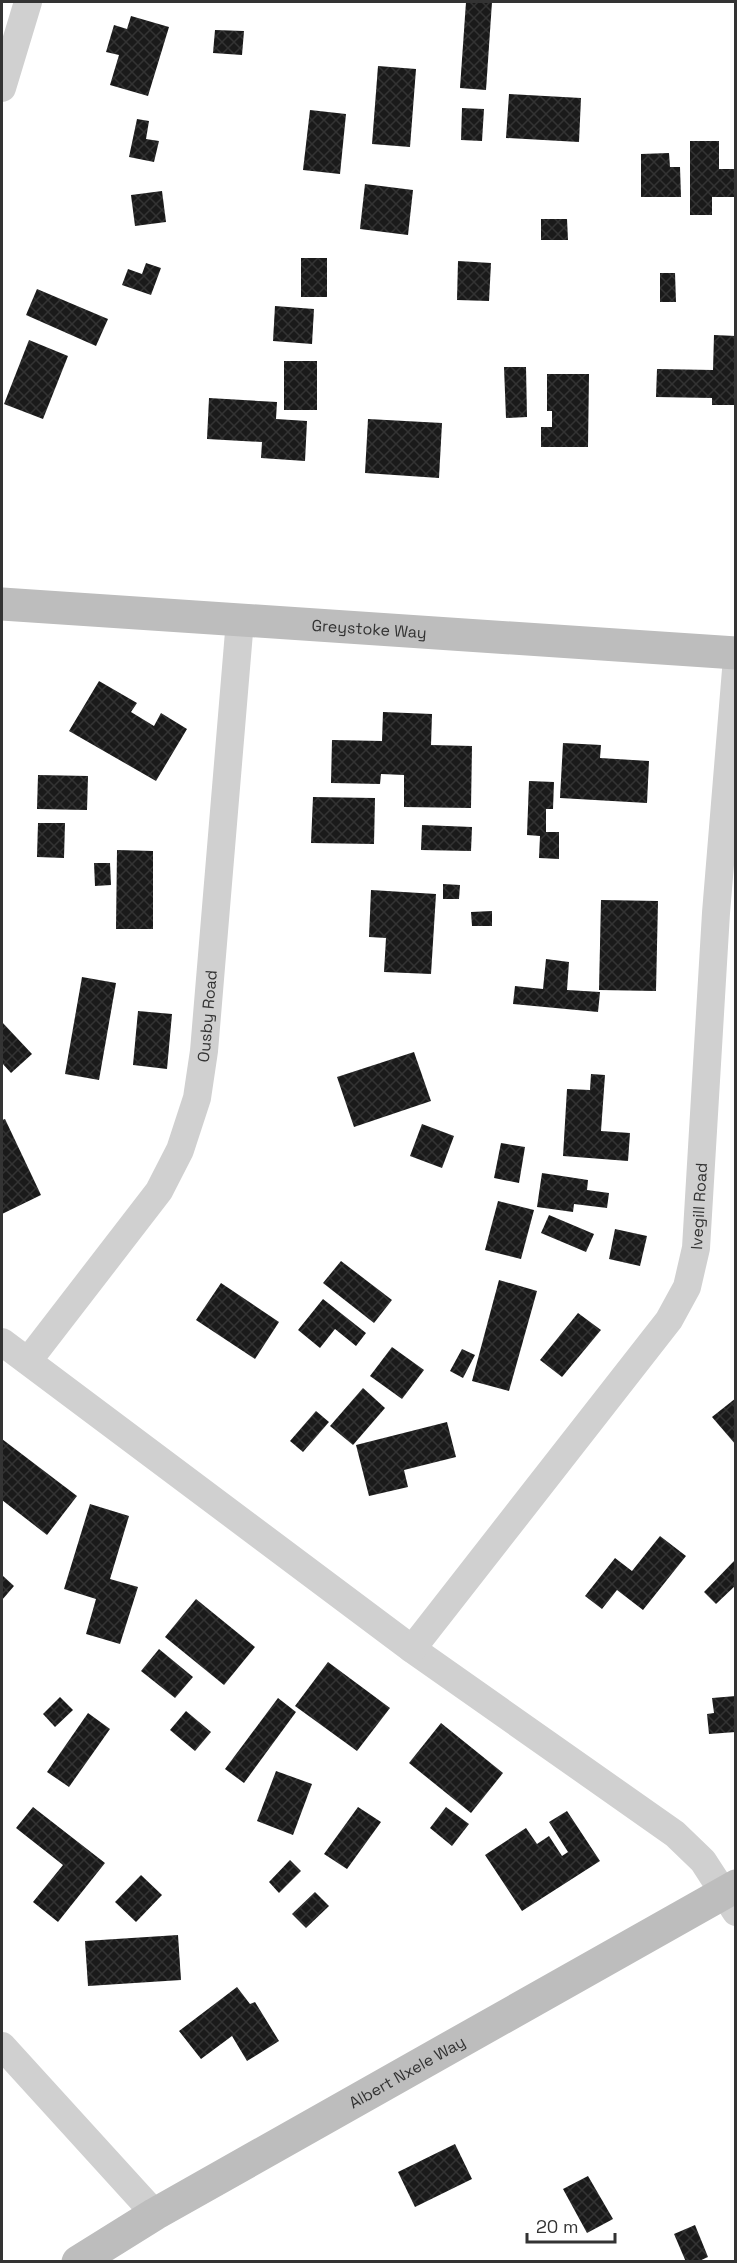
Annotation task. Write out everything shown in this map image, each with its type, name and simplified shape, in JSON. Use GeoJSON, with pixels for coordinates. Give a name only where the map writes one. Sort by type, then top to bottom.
{"type":"FeatureCollection","features":[{"type":"Feature","properties":{"kind":"main road","name":"Greystoke Way"},"geometry":{"type":"LineString","coordinates":[[2,604],[735,653]]}},
{"type":"Feature","properties":{"kind":"main road","name":"Albert Nxele Way"},"geometry":{"type":"LineString","coordinates":[[78,2262],[155,2214],[732,1896]]}},
{"type":"Feature","properties":{"kind":"street"},"geometry":{"type":"LineString","coordinates":[[2,88],[28,2]]}},
{"type":"Feature","properties":{"kind":"street","name":"Ousby Road"},"geometry":{"type":"LineString","coordinates":[[28,1361],[159,1191],[180,1150],[197,1098],[204,1051],[240,620]]}},
{"type":"Feature","properties":{"kind":"street","name":"Ivegill Road"},"geometry":{"type":"LineString","coordinates":[[412,1649],[669,1320],[687,1287],[696,1248],[716,913],[735,670]]}},
{"type":"Feature","properties":{"kind":"street"},"geometry":{"type":"LineString","coordinates":[[2,1342],[412,1649],[675,1834],[703,1861],[732,1896]]}},
{"type":"Feature","properties":{"kind":"street"},"geometry":{"type":"LineString","coordinates":[[2,2046],[155,2214]]}},
{"type":"Feature","properties":{"kind":"building"},"geometry":{"type":"Polygon","coordinates":[[[466,2],[492,2],[486,90],[460,88],[466,2]]]}},
{"type":"Feature","properties":{"kind":"building"},"geometry":{"type":"Polygon","coordinates":[[[131,16],[169,27],[148,96],[110,85],[119,55],[106,52],[114,25],[127,29],[131,16]]]}},
{"type":"Feature","properties":{"kind":"building"},"geometry":{"type":"Polygon","coordinates":[[[215,30],[244,31],[242,55],[213,53],[215,30]]]}},
{"type":"Feature","properties":{"kind":"building"},"geometry":{"type":"Polygon","coordinates":[[[378,66],[416,69],[410,147],[372,144],[378,66]]]}},
{"type":"Feature","properties":{"kind":"building"},"geometry":{"type":"Polygon","coordinates":[[[509,94],[581,98],[579,142],[506,138],[509,94]]]}},
{"type":"Feature","properties":{"kind":"building"},"geometry":{"type":"Polygon","coordinates":[[[462,108],[484,109],[482,141],[461,140],[462,108]]]}},
{"type":"Feature","properties":{"kind":"building"},"geometry":{"type":"Polygon","coordinates":[[[310,110],[346,114],[340,174],[303,170],[310,110]]]}},
{"type":"Feature","properties":{"kind":"building"},"geometry":{"type":"Polygon","coordinates":[[[137,119],[149,121],[146,139],[159,141],[154,162],[129,157],[137,119]]]}},
{"type":"Feature","properties":{"kind":"building"},"geometry":{"type":"Polygon","coordinates":[[[690,141],[719,141],[719,169],[736,169],[736,197],[712,197],[712,215],[690,215],[690,141]]]}},
{"type":"Feature","properties":{"kind":"building"},"geometry":{"type":"Polygon","coordinates":[[[669,153],[670,167],[680,167],[681,197],[641,197],[641,154],[669,153]]]}},
{"type":"Feature","properties":{"kind":"building"},"geometry":{"type":"Polygon","coordinates":[[[365,184],[413,190],[408,235],[360,229],[365,184]]]}},
{"type":"Feature","properties":{"kind":"building"},"geometry":{"type":"Polygon","coordinates":[[[162,191],[166,222],[135,226],[131,195],[162,191]]]}},
{"type":"Feature","properties":{"kind":"building"},"geometry":{"type":"Polygon","coordinates":[[[541,219],[567,219],[568,240],[541,240],[541,219]]]}},
{"type":"Feature","properties":{"kind":"building"},"geometry":{"type":"Polygon","coordinates":[[[301,258],[327,258],[327,297],[301,297],[301,258]]]}},
{"type":"Feature","properties":{"kind":"building"},"geometry":{"type":"Polygon","coordinates":[[[458,261],[491,263],[489,301],[457,300],[458,261]]]}},
{"type":"Feature","properties":{"kind":"building"},"geometry":{"type":"Polygon","coordinates":[[[146,263],[161,268],[151,295],[122,285],[128,269],[142,274],[146,263]]]}},
{"type":"Feature","properties":{"kind":"building"},"geometry":{"type":"Polygon","coordinates":[[[660,273],[675,273],[676,302],[660,302],[660,273]]]}},
{"type":"Feature","properties":{"kind":"building"},"geometry":{"type":"Polygon","coordinates":[[[37,289],[108,319],[96,346],[26,315],[37,289]]]}},
{"type":"Feature","properties":{"kind":"building"},"geometry":{"type":"Polygon","coordinates":[[[275,306],[314,309],[312,344],[273,341],[275,306]]]}},
{"type":"Feature","properties":{"kind":"building"},"geometry":{"type":"Polygon","coordinates":[[[714,335],[736,336],[736,405],[712,405],[712,398],[656,397],[657,369],[713,370],[714,335]]]}},
{"type":"Feature","properties":{"kind":"building"},"geometry":{"type":"Polygon","coordinates":[[[29,340],[68,356],[43,419],[4,404],[29,340]]]}},
{"type":"Feature","properties":{"kind":"building"},"geometry":{"type":"Polygon","coordinates":[[[284,361],[317,361],[317,410],[284,410],[284,361]]]}},
{"type":"Feature","properties":{"kind":"building"},"geometry":{"type":"Polygon","coordinates":[[[504,367],[526,367],[527,417],[506,418],[504,367]]]}},
{"type":"Feature","properties":{"kind":"building"},"geometry":{"type":"Polygon","coordinates":[[[547,374],[589,374],[588,447],[541,447],[541,427],[552,427],[552,411],[547,411],[547,374]]]}},
{"type":"Feature","properties":{"kind":"building"},"geometry":{"type":"Polygon","coordinates":[[[209,398],[277,402],[276,419],[307,421],[305,461],[261,458],[262,442],[207,439],[209,398]]]}},
{"type":"Feature","properties":{"kind":"building"},"geometry":{"type":"Polygon","coordinates":[[[368,419],[442,423],[439,478],[365,473],[368,419]]]}},
{"type":"Feature","properties":{"kind":"building"},"geometry":{"type":"Polygon","coordinates":[[[99,681],[137,703],[131,712],[154,726],[161,713],[187,729],[156,781],[69,731],[99,681]]]}},
{"type":"Feature","properties":{"kind":"building"},"geometry":{"type":"Polygon","coordinates":[[[383,712],[432,714],[431,745],[472,746],[471,808],[404,807],[404,775],[381,774],[380,784],[331,783],[332,740],[382,741],[383,712]]]}},
{"type":"Feature","properties":{"kind":"building"},"geometry":{"type":"Polygon","coordinates":[[[563,743],[601,745],[600,758],[649,761],[647,803],[560,798],[563,743]]]}},
{"type":"Feature","properties":{"kind":"building"},"geometry":{"type":"Polygon","coordinates":[[[38,775],[88,776],[87,810],[37,809],[38,775]]]}},
{"type":"Feature","properties":{"kind":"building"},"geometry":{"type":"Polygon","coordinates":[[[529,781],[554,782],[553,809],[546,809],[546,832],[559,832],[559,859],[539,858],[540,836],[527,835],[529,781]]]}},
{"type":"Feature","properties":{"kind":"building"},"geometry":{"type":"Polygon","coordinates":[[[313,797],[375,798],[374,844],[311,843],[313,797]]]}},
{"type":"Feature","properties":{"kind":"building"},"geometry":{"type":"Polygon","coordinates":[[[38,823],[65,823],[64,858],[37,857],[38,823]]]}},
{"type":"Feature","properties":{"kind":"building"},"geometry":{"type":"Polygon","coordinates":[[[422,825],[472,827],[471,851],[421,850],[422,825]]]}},
{"type":"Feature","properties":{"kind":"building"},"geometry":{"type":"Polygon","coordinates":[[[117,850],[153,851],[153,929],[116,929],[117,850]]]}},
{"type":"Feature","properties":{"kind":"building"},"geometry":{"type":"Polygon","coordinates":[[[94,863],[110,863],[111,885],[95,886],[94,863]]]}},
{"type":"Feature","properties":{"kind":"building"},"geometry":{"type":"Polygon","coordinates":[[[443,884],[460,885],[459,899],[443,899],[443,884]]]}},
{"type":"Feature","properties":{"kind":"building"},"geometry":{"type":"Polygon","coordinates":[[[371,890],[436,894],[431,974],[384,972],[386,938],[369,937],[371,890]]]}},
{"type":"Feature","properties":{"kind":"building"},"geometry":{"type":"Polygon","coordinates":[[[601,900],[658,901],[656,991],[599,990],[601,900]]]}},
{"type":"Feature","properties":{"kind":"building"},"geometry":{"type":"Polygon","coordinates":[[[492,911],[492,926],[472,926],[471,912],[492,911]]]}},
{"type":"Feature","properties":{"kind":"building"},"geometry":{"type":"Polygon","coordinates":[[[546,959],[569,962],[567,990],[600,992],[598,1012],[513,1004],[515,986],[543,989],[546,959]]]}},
{"type":"Feature","properties":{"kind":"building"},"geometry":{"type":"Polygon","coordinates":[[[82,977],[116,983],[99,1080],[65,1074],[82,977]]]}},
{"type":"Feature","properties":{"kind":"building"},"geometry":{"type":"Polygon","coordinates":[[[138,1011],[172,1014],[167,1069],[133,1065],[138,1011]]]}},
{"type":"Feature","properties":{"kind":"building"},"geometry":{"type":"Polygon","coordinates":[[[2,1022],[32,1054],[11,1073],[2,1063],[2,1022]]]}},
{"type":"Feature","properties":{"kind":"building"},"geometry":{"type":"Polygon","coordinates":[[[414,1052],[431,1101],[354,1127],[337,1077],[414,1052]]]}},
{"type":"Feature","properties":{"kind":"building"},"geometry":{"type":"Polygon","coordinates":[[[591,1074],[605,1075],[601,1131],[630,1133],[628,1161],[563,1156],[567,1089],[590,1090],[591,1074]]]}},
{"type":"Feature","properties":{"kind":"building"},"geometry":{"type":"Polygon","coordinates":[[[5,1119],[41,1195],[2,1214],[2,1120],[5,1119]]]}},
{"type":"Feature","properties":{"kind":"building"},"geometry":{"type":"Polygon","coordinates":[[[422,1124],[454,1136],[442,1168],[410,1156],[422,1124]]]}},
{"type":"Feature","properties":{"kind":"building"},"geometry":{"type":"Polygon","coordinates":[[[501,1143],[525,1147],[519,1183],[494,1178],[501,1143]]]}},
{"type":"Feature","properties":{"kind":"building"},"geometry":{"type":"Polygon","coordinates":[[[542,1173],[588,1180],[587,1190],[609,1193],[607,1208],[574,1204],[573,1212],[537,1207],[542,1173]]]}},
{"type":"Feature","properties":{"kind":"building"},"geometry":{"type":"Polygon","coordinates":[[[498,1201],[534,1210],[521,1259],[485,1250],[498,1201]]]}},
{"type":"Feature","properties":{"kind":"building"},"geometry":{"type":"Polygon","coordinates":[[[549,1215],[594,1234],[586,1252],[541,1233],[549,1215]]]}},
{"type":"Feature","properties":{"kind":"building"},"geometry":{"type":"Polygon","coordinates":[[[615,1229],[647,1236],[640,1266],[609,1259],[615,1229]]]}},
{"type":"Feature","properties":{"kind":"building"},"geometry":{"type":"Polygon","coordinates":[[[341,1261],[392,1300],[374,1323],[323,1283],[341,1261]]]}},
{"type":"Feature","properties":{"kind":"building"},"geometry":{"type":"Polygon","coordinates":[[[499,1280],[537,1291],[509,1391],[472,1381],[499,1280]]]}},
{"type":"Feature","properties":{"kind":"building"},"geometry":{"type":"Polygon","coordinates":[[[221,1283],[279,1322],[255,1359],[196,1320],[221,1283]]]}},
{"type":"Feature","properties":{"kind":"building"},"geometry":{"type":"Polygon","coordinates":[[[323,1299],[366,1333],[356,1346],[335,1329],[320,1348],[298,1330],[323,1299]]]}},
{"type":"Feature","properties":{"kind":"building"},"geometry":{"type":"Polygon","coordinates":[[[578,1313],[601,1330],[562,1377],[540,1360],[578,1313]]]}},
{"type":"Feature","properties":{"kind":"building"},"geometry":{"type":"Polygon","coordinates":[[[392,1347],[424,1370],[402,1399],[370,1376],[392,1347]]]}},
{"type":"Feature","properties":{"kind":"building"},"geometry":{"type":"Polygon","coordinates":[[[462,1349],[475,1355],[463,1378],[450,1371],[462,1349]]]}},
{"type":"Feature","properties":{"kind":"building"},"geometry":{"type":"Polygon","coordinates":[[[363,1388],[385,1408],[353,1445],[330,1426],[363,1388]]]}},
{"type":"Feature","properties":{"kind":"building"},"geometry":{"type":"Polygon","coordinates":[[[736,1398],[736,1445],[712,1417],[736,1398]]]}},
{"type":"Feature","properties":{"kind":"building"},"geometry":{"type":"Polygon","coordinates":[[[316,1411],[329,1422],[303,1452],[290,1441],[316,1411]]]}},
{"type":"Feature","properties":{"kind":"building"},"geometry":{"type":"Polygon","coordinates":[[[447,1422],[456,1457],[404,1470],[408,1487],[369,1496],[356,1445],[447,1422]]]}},
{"type":"Feature","properties":{"kind":"building"},"geometry":{"type":"Polygon","coordinates":[[[2,1439],[77,1496],[47,1535],[2,1500],[2,1439]]]}},
{"type":"Feature","properties":{"kind":"building"},"geometry":{"type":"Polygon","coordinates":[[[90,1504],[129,1516],[110,1579],[138,1587],[120,1644],[86,1634],[96,1599],[64,1589],[90,1504]]]}},
{"type":"Feature","properties":{"kind":"building"},"geometry":{"type":"Polygon","coordinates":[[[660,1536],[686,1556],[643,1610],[617,1590],[602,1609],[585,1596],[615,1558],[632,1571],[660,1536]]]}},
{"type":"Feature","properties":{"kind":"building"},"geometry":{"type":"Polygon","coordinates":[[[736,1559],[736,1585],[716,1604],[704,1592],[736,1559]]]}},
{"type":"Feature","properties":{"kind":"building"},"geometry":{"type":"Polygon","coordinates":[[[2,1575],[14,1586],[2,1600],[2,1575]]]}},
{"type":"Feature","properties":{"kind":"building"},"geometry":{"type":"Polygon","coordinates":[[[196,1599],[255,1647],[224,1685],[165,1637],[196,1599]]]}},
{"type":"Feature","properties":{"kind":"building"},"geometry":{"type":"Polygon","coordinates":[[[159,1649],[193,1677],[175,1698],[141,1671],[159,1649]]]}},
{"type":"Feature","properties":{"kind":"building"},"geometry":{"type":"Polygon","coordinates":[[[328,1662],[390,1708],[357,1751],[295,1706],[328,1662]]]}},
{"type":"Feature","properties":{"kind":"building"},"geometry":{"type":"Polygon","coordinates":[[[736,1696],[736,1732],[709,1734],[707,1714],[714,1713],[712,1698],[736,1696]]]}},
{"type":"Feature","properties":{"kind":"building"},"geometry":{"type":"Polygon","coordinates":[[[60,1697],[73,1710],[55,1727],[43,1714],[60,1697]]]}},
{"type":"Feature","properties":{"kind":"building"},"geometry":{"type":"Polygon","coordinates":[[[278,1698],[296,1712],[244,1783],[225,1769],[278,1698]]]}},
{"type":"Feature","properties":{"kind":"building"},"geometry":{"type":"Polygon","coordinates":[[[186,1711],[211,1732],[195,1751],[170,1730],[186,1711]]]}},
{"type":"Feature","properties":{"kind":"building"},"geometry":{"type":"Polygon","coordinates":[[[88,1713],[110,1729],[69,1787],[47,1772],[88,1713]]]}},
{"type":"Feature","properties":{"kind":"building"},"geometry":{"type":"Polygon","coordinates":[[[441,1723],[503,1773],[471,1813],[409,1763],[441,1723]]]}},
{"type":"Feature","properties":{"kind":"building"},"geometry":{"type":"Polygon","coordinates":[[[276,1771],[312,1784],[293,1835],[257,1821],[276,1771]]]}},
{"type":"Feature","properties":{"kind":"building"},"geometry":{"type":"Polygon","coordinates":[[[33,1807],[105,1863],[58,1922],[33,1902],[63,1865],[16,1828],[33,1807]]]}},
{"type":"Feature","properties":{"kind":"building"},"geometry":{"type":"Polygon","coordinates":[[[358,1807],[381,1822],[347,1869],[324,1854],[358,1807]]]}},
{"type":"Feature","properties":{"kind":"building"},"geometry":{"type":"Polygon","coordinates":[[[446,1807],[469,1824],[452,1846],[430,1828],[446,1807]]]}},
{"type":"Feature","properties":{"kind":"building"},"geometry":{"type":"Polygon","coordinates":[[[567,1811],[600,1861],[522,1911],[485,1855],[526,1828],[537,1844],[549,1836],[562,1856],[568,1852],[549,1822],[567,1811]]]}},
{"type":"Feature","properties":{"kind":"building"},"geometry":{"type":"Polygon","coordinates":[[[290,1860],[301,1871],[279,1893],[269,1882],[290,1860]]]}},
{"type":"Feature","properties":{"kind":"building"},"geometry":{"type":"Polygon","coordinates":[[[141,1875],[162,1895],[136,1922],[115,1902],[141,1875]]]}},
{"type":"Feature","properties":{"kind":"building"},"geometry":{"type":"Polygon","coordinates":[[[315,1892],[329,1906],[306,1928],[292,1914],[315,1892]]]}},
{"type":"Feature","properties":{"kind":"building"},"geometry":{"type":"Polygon","coordinates":[[[178,1935],[181,1980],[88,1986],[85,1941],[178,1935]]]}},
{"type":"Feature","properties":{"kind":"building"},"geometry":{"type":"Polygon","coordinates":[[[237,1987],[250,2004],[255,2002],[279,2041],[247,2061],[232,2036],[201,2059],[179,2031],[237,1987]]]}},
{"type":"Feature","properties":{"kind":"building"},"geometry":{"type":"Polygon","coordinates":[[[455,2144],[472,2179],[415,2207],[398,2172],[455,2144]]]}},
{"type":"Feature","properties":{"kind":"building"},"geometry":{"type":"Polygon","coordinates":[[[588,2176],[613,2219],[587,2233],[563,2189],[588,2176]]]}},
{"type":"Feature","properties":{"kind":"building"},"geometry":{"type":"Polygon","coordinates":[[[695,2225],[708,2257],[697,2262],[686,2262],[674,2234],[695,2225]]]}}]}
